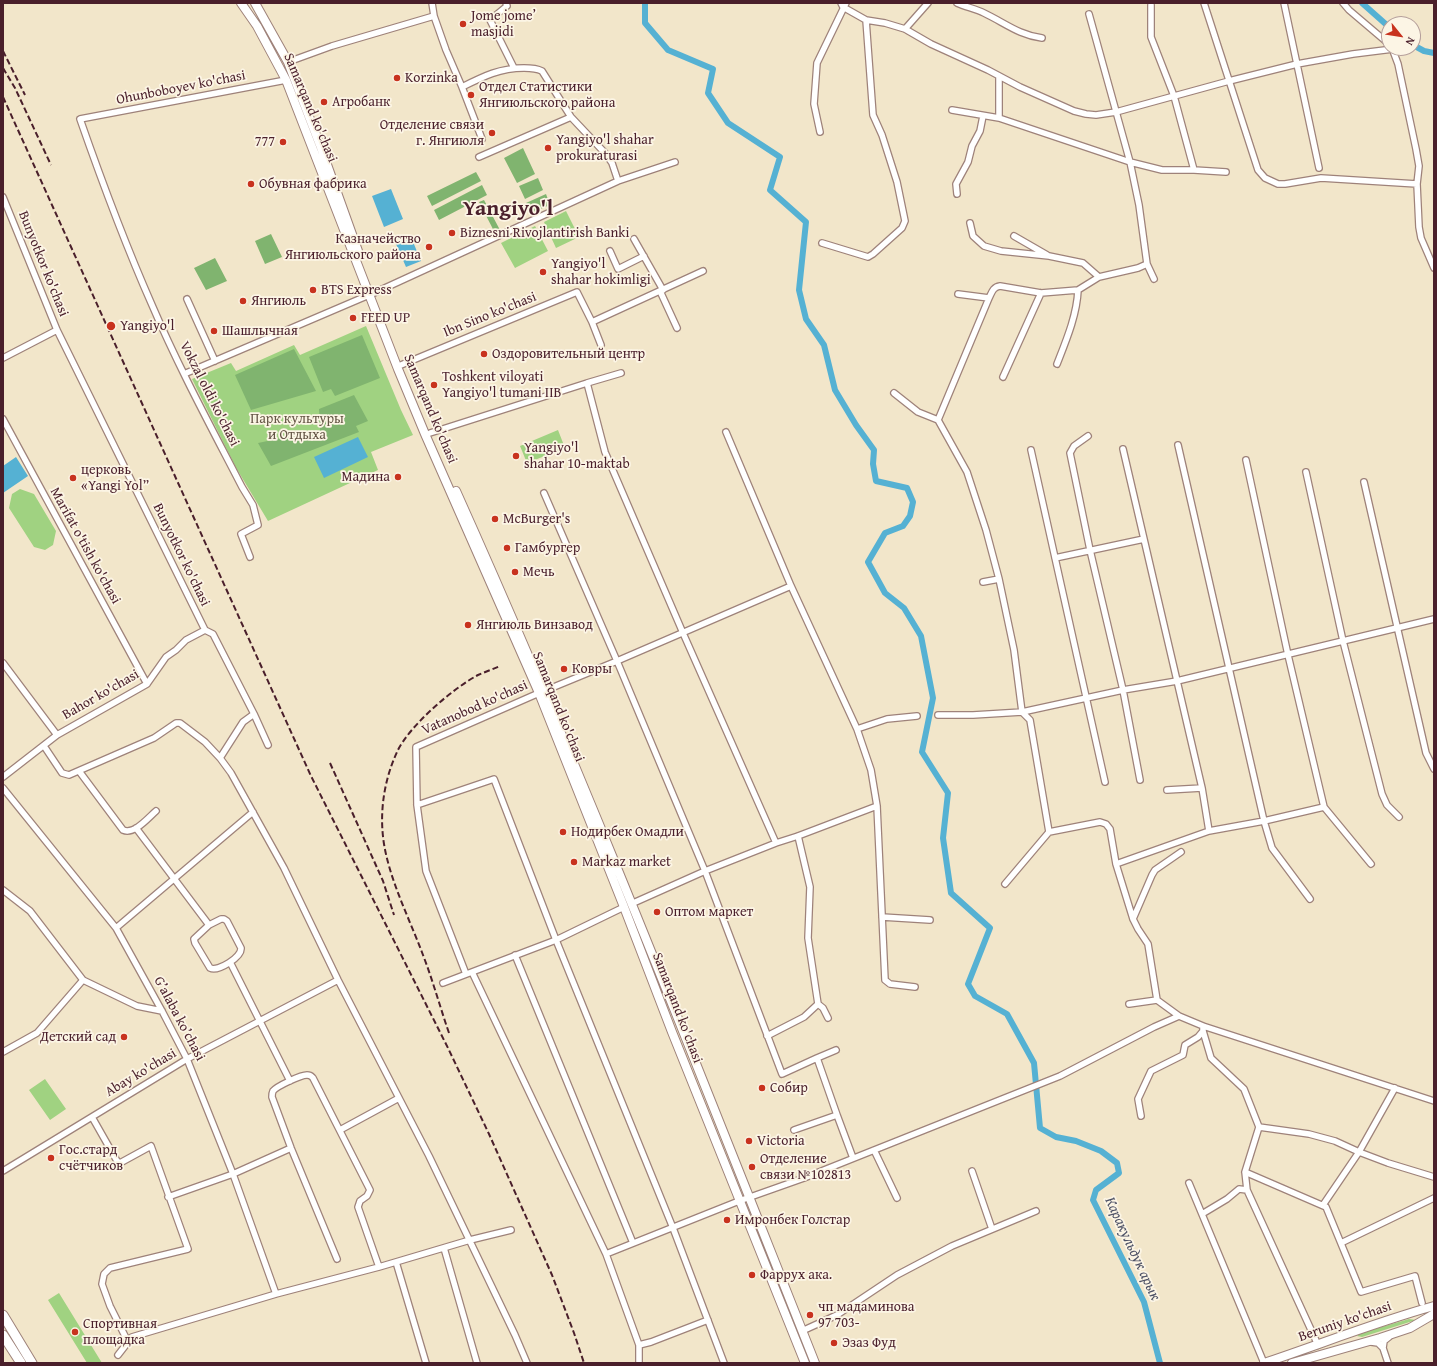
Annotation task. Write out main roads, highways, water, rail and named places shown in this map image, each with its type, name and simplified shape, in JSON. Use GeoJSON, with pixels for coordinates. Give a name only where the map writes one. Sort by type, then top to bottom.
{"type":"FeatureCollection","features":[{"type":"Feature","properties":{"kind":"main road","name":"Samarqand ko'chasi"},"geometry":{"type":"LineString","coordinates":[[241,3],[257,26],[286,80],[428,433],[542,692],[628,905],[709,1095],[748,1197],[815,1363]]}},
{"type":"Feature","properties":{"kind":"main road","name":"Samarqand ko'chasi"},"geometry":{"type":"LineString","coordinates":[[255,3],[288,62],[320,145],[371,294],[428,433]]}},
{"type":"Feature","properties":{"kind":"main road","name":"Samarqand ko'chasi"},"geometry":{"type":"LineString","coordinates":[[628,905],[672,1032],[805,1363]]}},
{"type":"Feature","properties":{"kind":"main road","name":"Beruniy ko'chasi"},"geometry":{"type":"LineString","coordinates":[[1264,1363],[1318,1345],[1359,1329],[1419,1311],[1433,1309]]}},
{"type":"Feature","properties":{"kind":"main road","name":"Beruniy ko'chasi"},"geometry":{"type":"LineString","coordinates":[[1292,1363],[1410,1328],[1420,1323],[1433,1309]]}},
{"type":"Feature","properties":{"kind":"main road"},"geometry":{"type":"LineString","coordinates":[[1419,1311],[1423,1313],[1424,1316],[1420,1323]]}},
{"type":"Feature","properties":{"kind":"main road"},"geometry":{"type":"LineString","coordinates":[[3,1315],[32,1363]]}},
{"type":"Feature","properties":{"kind":"main road"},"geometry":{"type":"LineString","coordinates":[[1359,1329],[1354,1334],[1353,1338],[1355,1341],[1365,1342]]}},
{"type":"Feature","properties":{"kind":"main road"},"geometry":{"type":"LineString","coordinates":[[3,1335],[21,1363]]}},
{"type":"Feature","properties":{"kind":"water"},"geometry":{"type":"Polygon","coordinates":[[[391,189],[403,219],[384,227],[372,196],[391,189]]]}},
{"type":"Feature","properties":{"kind":"water"},"geometry":{"type":"Polygon","coordinates":[[[411,237],[421,261],[406,267],[396,244],[411,237]]]}},
{"type":"Feature","properties":{"kind":"water"},"geometry":{"type":"Polygon","coordinates":[[[358,437],[368,457],[324,478],[314,457],[358,437]]]}},
{"type":"Feature","properties":{"kind":"water"},"geometry":{"type":"Polygon","coordinates":[[[16,457],[28,476],[3,493],[3,466],[16,457]]]}},
{"type":"Feature","properties":{"kind":"waterway","name":"Каракульдук арык"},"geometry":{"type":"LineString","coordinates":[[645,3],[645,23],[668,50],[713,69],[708,93],[728,123],[780,157],[770,190],[806,222],[799,290],[806,319],[824,345],[835,390],[856,425],[874,450],[873,464],[876,481],[907,488],[913,502],[910,516],[903,526],[885,533],[868,562],[885,593],[904,608],[921,636],[933,698],[922,752],[948,793],[943,838],[951,893],[990,928],[968,984],[975,996],[1007,1014],[1034,1063],[1040,1128],[1056,1137],[1076,1141],[1101,1151],[1117,1163],[1119,1173],[1096,1190],[1093,1200],[1144,1302],[1160,1363]]}},
{"type":"Feature","properties":{"kind":"waterway"},"geometry":{"type":"LineString","coordinates":[[1362,3],[1381,20]]}},
{"type":"Feature","properties":{"kind":"waterway"},"geometry":{"type":"LineString","coordinates":[[1421,49],[1434,53]]}},
{"type":"Feature","properties":{"kind":"railway"},"geometry":{"type":"LineString","coordinates":[[3,51],[25,95]]}},
{"type":"Feature","properties":{"kind":"railway"},"geometry":{"type":"LineString","coordinates":[[3,68],[15,88],[51,165]]}},
{"type":"Feature","properties":{"kind":"railway"},"geometry":{"type":"LineString","coordinates":[[3,97],[311,776],[448,1048],[489,1134],[552,1275],[584,1363]]}},
{"type":"Feature","properties":{"kind":"railway"},"geometry":{"type":"LineString","coordinates":[[449,1033],[427,965],[391,872],[384,844],[382,809],[386,785],[397,752],[411,731],[432,709],[456,689],[478,675],[500,666]]}},
{"type":"Feature","properties":{"kind":"railway"},"geometry":{"type":"LineString","coordinates":[[330,763],[383,881],[394,915]]}},
{"type":"Feature","properties":{"kind":"place","name":"Jome jome’ masjidi"},"geometry":{"type":"Point","coordinates":[463,24]}},
{"type":"Feature","properties":{"kind":"place","name":"Korzinka"},"geometry":{"type":"Point","coordinates":[397,78]}},
{"type":"Feature","properties":{"kind":"place","name":"Отдел Статистики Янгиюльского района"},"geometry":{"type":"Point","coordinates":[471,95]}},
{"type":"Feature","properties":{"kind":"place","name":"Агробанк"},"geometry":{"type":"Point","coordinates":[324,102]}},
{"type":"Feature","properties":{"kind":"place","name":"Отделение связи г. Янгиюля"},"geometry":{"type":"Point","coordinates":[492,133]}},
{"type":"Feature","properties":{"kind":"place","name":"777"},"geometry":{"type":"Point","coordinates":[283,142]}},
{"type":"Feature","properties":{"kind":"place","name":"Yangiyo'l shahar prokuraturasi"},"geometry":{"type":"Point","coordinates":[548,148]}},
{"type":"Feature","properties":{"kind":"place","name":"Обувная фабрика"},"geometry":{"type":"Point","coordinates":[251,184]}},
{"type":"Feature","properties":{"kind":"place","name":"Biznesni Rivojlantirish Banki"},"geometry":{"type":"Point","coordinates":[452,233]}},
{"type":"Feature","properties":{"kind":"place","name":"Казначейство Янгиюльского района"},"geometry":{"type":"Point","coordinates":[429,247]}},
{"type":"Feature","properties":{"kind":"place","name":"Yangiyo'l shahar hokimligi"},"geometry":{"type":"Point","coordinates":[543,272]}},
{"type":"Feature","properties":{"kind":"place","name":"BTS Express"},"geometry":{"type":"Point","coordinates":[313,290]}},
{"type":"Feature","properties":{"kind":"place","name":"Янгиюль"},"geometry":{"type":"Point","coordinates":[243,301]}},
{"type":"Feature","properties":{"kind":"place","name":"FEED UP"},"geometry":{"type":"Point","coordinates":[353,318]}},
{"type":"Feature","properties":{"kind":"place","name":"Yangiyo'l"},"geometry":{"type":"Point","coordinates":[111,326]}},
{"type":"Feature","properties":{"kind":"place","name":"Шашлычная"},"geometry":{"type":"Point","coordinates":[214,331]}},
{"type":"Feature","properties":{"kind":"place","name":"Оздоровительный центр"},"geometry":{"type":"Point","coordinates":[484,354]}},
{"type":"Feature","properties":{"kind":"place","name":"Toshkent viloyati Yangiyo'l tumani IIB"},"geometry":{"type":"Point","coordinates":[434,385]}},
{"type":"Feature","properties":{"kind":"place","name":"Yangiyo'l shahar 10-maktab"},"geometry":{"type":"Point","coordinates":[516,456]}},
{"type":"Feature","properties":{"kind":"place","name":"Мадина"},"geometry":{"type":"Point","coordinates":[398,477]}},
{"type":"Feature","properties":{"kind":"place","name":"церковь «Yangi Yol”"},"geometry":{"type":"Point","coordinates":[73,478]}},
{"type":"Feature","properties":{"kind":"place","name":"McBurger's"},"geometry":{"type":"Point","coordinates":[495,519]}},
{"type":"Feature","properties":{"kind":"place","name":"Гамбургер"},"geometry":{"type":"Point","coordinates":[507,548]}},
{"type":"Feature","properties":{"kind":"place","name":"Мечь"},"geometry":{"type":"Point","coordinates":[515,572]}},
{"type":"Feature","properties":{"kind":"place","name":"Янгиюль Винзавод"},"geometry":{"type":"Point","coordinates":[468,625]}},
{"type":"Feature","properties":{"kind":"place","name":"Ковры"},"geometry":{"type":"Point","coordinates":[564,669]}},
{"type":"Feature","properties":{"kind":"place","name":"Нодирбек Омадли"},"geometry":{"type":"Point","coordinates":[563,832]}},
{"type":"Feature","properties":{"kind":"place","name":"Markaz market"},"geometry":{"type":"Point","coordinates":[574,862]}},
{"type":"Feature","properties":{"kind":"place","name":"Оптом маркет"},"geometry":{"type":"Point","coordinates":[657,912]}},
{"type":"Feature","properties":{"kind":"place","name":"Детский сад"},"geometry":{"type":"Point","coordinates":[124,1037]}},
{"type":"Feature","properties":{"kind":"place","name":"Собир"},"geometry":{"type":"Point","coordinates":[762,1088]}},
{"type":"Feature","properties":{"kind":"place","name":"Victoria"},"geometry":{"type":"Point","coordinates":[749,1141]}},
{"type":"Feature","properties":{"kind":"place","name":"Гос.стард счётчиков"},"geometry":{"type":"Point","coordinates":[51,1158]}},
{"type":"Feature","properties":{"kind":"place","name":"Отделение связи №102813"},"geometry":{"type":"Point","coordinates":[752,1167]}},
{"type":"Feature","properties":{"kind":"place","name":"Имронбек Голстар"},"geometry":{"type":"Point","coordinates":[727,1220]}},
{"type":"Feature","properties":{"kind":"place","name":"Фаррух ака."},"geometry":{"type":"Point","coordinates":[752,1275]}},
{"type":"Feature","properties":{"kind":"place","name":"чп мадаминова 97 703-"},"geometry":{"type":"Point","coordinates":[810,1315]}},
{"type":"Feature","properties":{"kind":"place","name":"Спортивная площадка"},"geometry":{"type":"Point","coordinates":[75,1332]}},
{"type":"Feature","properties":{"kind":"place","name":"Эзаз Фуд"},"geometry":{"type":"Point","coordinates":[834,1343]}},
{"type":"Feature","properties":{"kind":"district","name":"Yangiyo'l"},"geometry":{"type":"Point","coordinates":[508,209]}},
{"type":"Feature","properties":{"kind":"park label","name":"Парк культуры и Отдыха"},"geometry":{"type":"Point","coordinates":[297,428]}}]}
